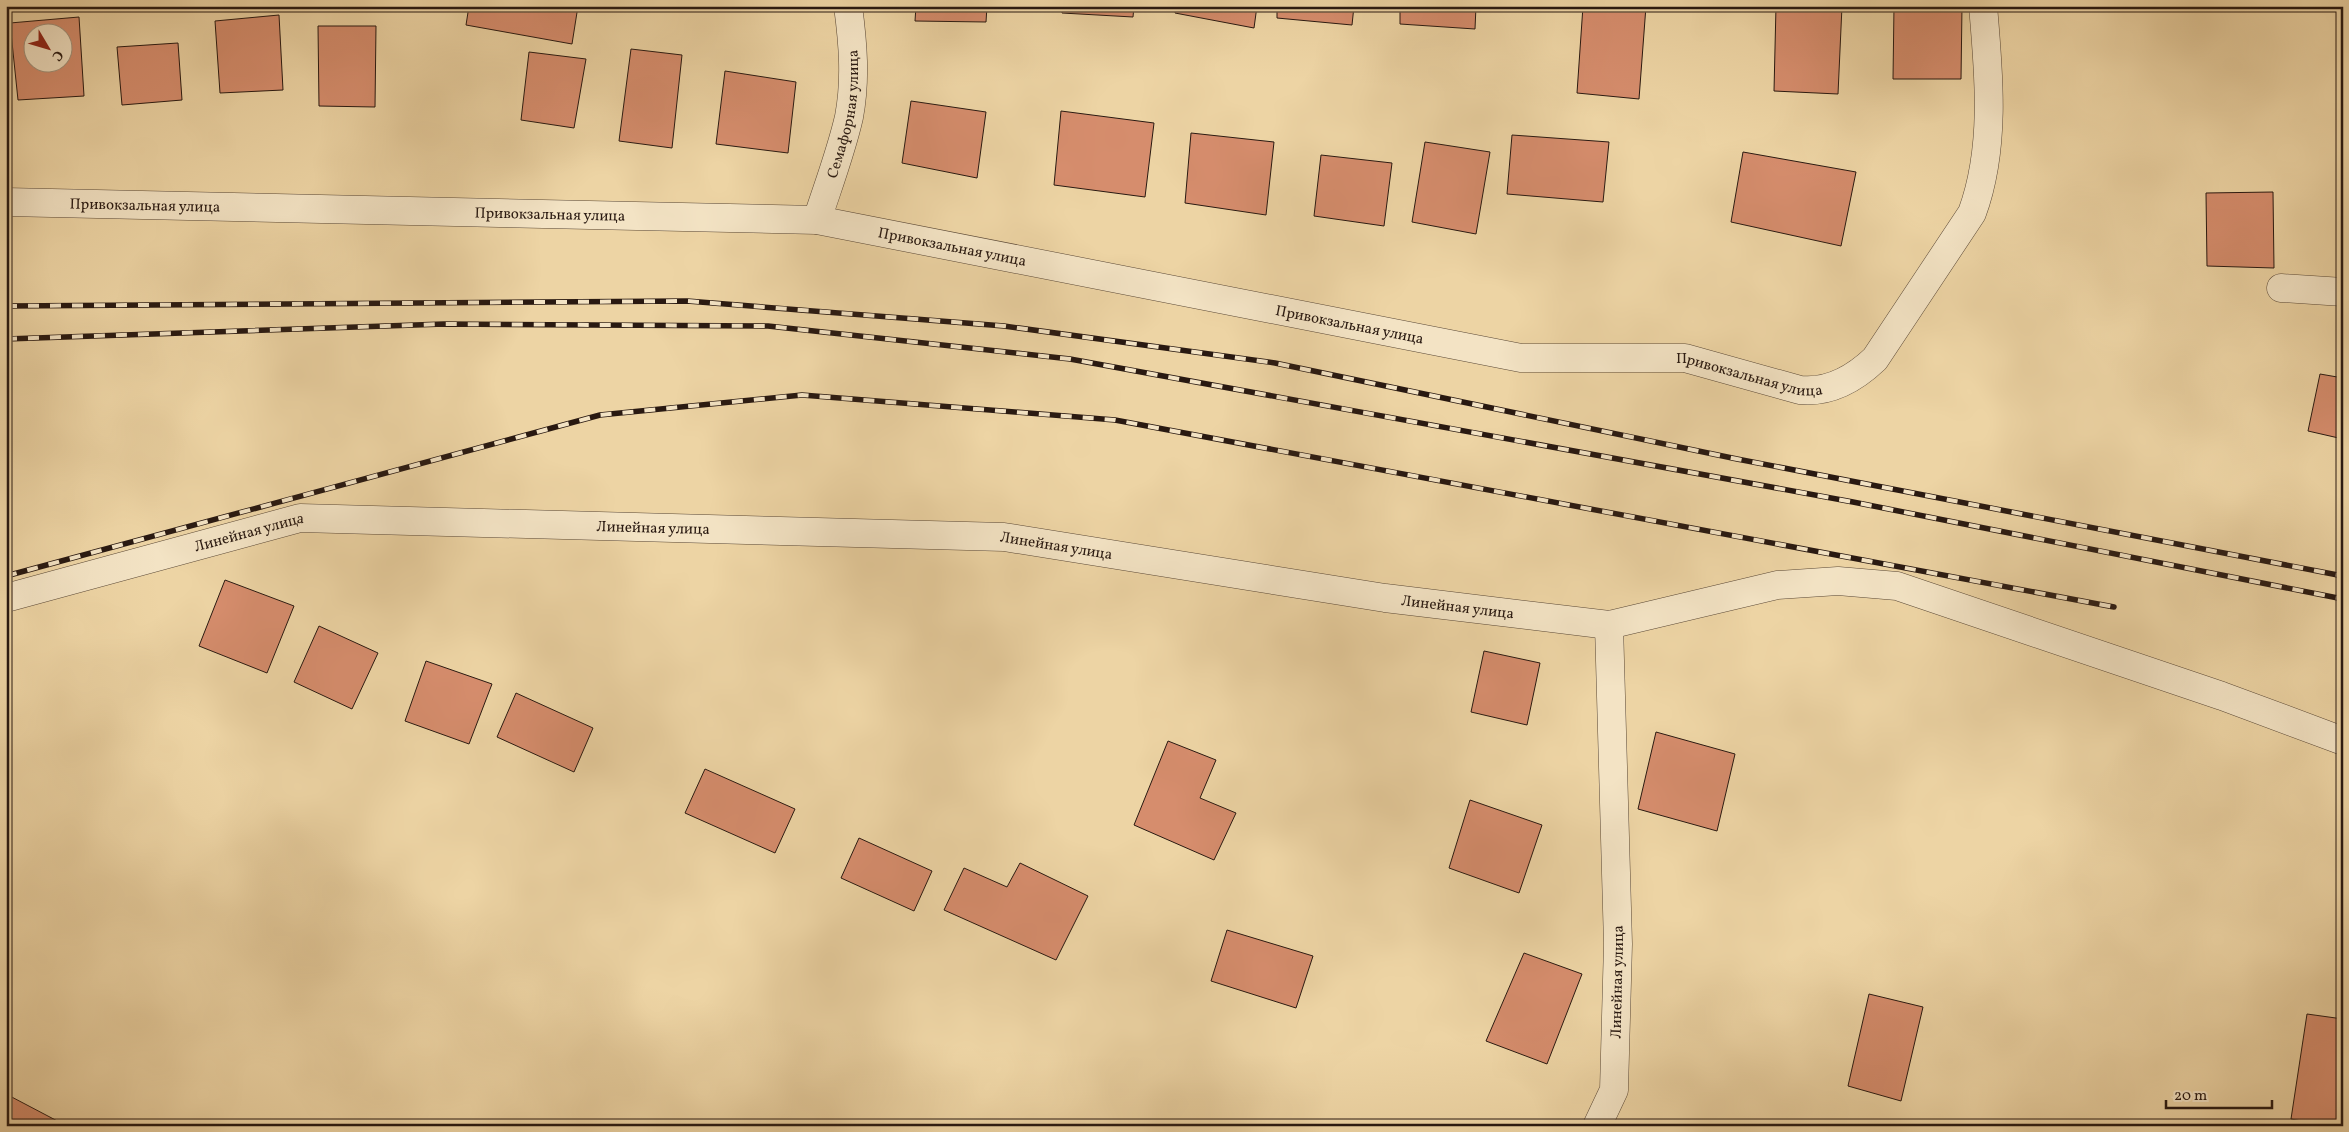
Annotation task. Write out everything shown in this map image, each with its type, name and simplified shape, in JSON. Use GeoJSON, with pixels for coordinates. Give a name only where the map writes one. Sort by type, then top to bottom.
{"type":"FeatureCollection","features":[{"type":"Feature","properties":{"kind":"street","name":"Семафорная улица"},"geometry":{"type":"LineString","coordinates":[[817,220],[849,117],[853,86],[853,50],[848,6]]}},
{"type":"Feature","properties":{"kind":"street","name":"Привокзальная улица"},"geometry":{"type":"LineString","coordinates":[[6,202],[817,220],[1521,358],[1685,358],[1800,390],[1816,391],[1832,388],[1848,380],[1862,371],[1874,359],[1972,213],[1979,193],[1990,110],[1983,6]]}},
{"type":"Feature","properties":{"kind":"street"},"geometry":{"type":"LineString","coordinates":[[2281,288],[2343,292]]}},
{"type":"Feature","properties":{"kind":"street","name":"Линейная улица"},"geometry":{"type":"LineString","coordinates":[[6,598],[300,518],[1004,537],[1385,598],[1609,625],[1618,944],[1614,1090],[1596,1126]]}},
{"type":"Feature","properties":{"kind":"street"},"geometry":{"type":"LineString","coordinates":[[1609,625],[1777,584],[1838,581],[1897,586],[2222,696],[2343,741]]}},
{"type":"Feature","properties":{"kind":"building"},"geometry":{"type":"Polygon","coordinates":[[[469,6],[578,6],[572,44],[466,25],[469,6]]]}},
{"type":"Feature","properties":{"kind":"building"},"geometry":{"type":"Polygon","coordinates":[[[916,6],[987,6],[986,22],[915,21],[916,6]]]}},
{"type":"Feature","properties":{"kind":"building"},"geometry":{"type":"Polygon","coordinates":[[[1062,6],[1134,6],[1133,17],[1062,13],[1062,6]]]}},
{"type":"Feature","properties":{"kind":"building"},"geometry":{"type":"Polygon","coordinates":[[[1176,6],[1257,6],[1254,28],[1175,13],[1176,6]]]}},
{"type":"Feature","properties":{"kind":"building"},"geometry":{"type":"Polygon","coordinates":[[[1277,6],[1354,6],[1352,25],[1277,18],[1277,6]]]}},
{"type":"Feature","properties":{"kind":"building"},"geometry":{"type":"Polygon","coordinates":[[[1400,6],[1476,6],[1475,29],[1400,24],[1400,6]]]}},
{"type":"Feature","properties":{"kind":"building"},"geometry":{"type":"Polygon","coordinates":[[[1583,6],[1646,6],[1639,99],[1577,93],[1583,6]]]}},
{"type":"Feature","properties":{"kind":"building"},"geometry":{"type":"Polygon","coordinates":[[[1776,6],[1842,6],[1838,94],[1774,91],[1776,6]]]}},
{"type":"Feature","properties":{"kind":"building"},"geometry":{"type":"Polygon","coordinates":[[[1894,6],[1962,6],[1961,79],[1893,79],[1894,6]]]}},
{"type":"Feature","properties":{"kind":"building"},"geometry":{"type":"Polygon","coordinates":[[[279,15],[283,90],[220,93],[215,21],[279,15]]]}},
{"type":"Feature","properties":{"kind":"building"},"geometry":{"type":"Polygon","coordinates":[[[79,17],[84,96],[18,100],[10,23],[79,17]]]}},
{"type":"Feature","properties":{"kind":"building"},"geometry":{"type":"Polygon","coordinates":[[[318,26],[376,26],[375,107],[319,106],[318,26]]]}},
{"type":"Feature","properties":{"kind":"building"},"geometry":{"type":"Polygon","coordinates":[[[178,43],[182,100],[122,105],[117,47],[178,43]]]}},
{"type":"Feature","properties":{"kind":"building"},"geometry":{"type":"Polygon","coordinates":[[[631,49],[682,55],[672,148],[619,141],[631,49]]]}},
{"type":"Feature","properties":{"kind":"building"},"geometry":{"type":"Polygon","coordinates":[[[529,52],[586,59],[574,128],[521,120],[529,52]]]}},
{"type":"Feature","properties":{"kind":"building"},"geometry":{"type":"Polygon","coordinates":[[[725,71],[796,82],[788,153],[716,144],[725,71]]]}},
{"type":"Feature","properties":{"kind":"building"},"geometry":{"type":"Polygon","coordinates":[[[911,101],[986,112],[977,178],[902,163],[911,101]]]}},
{"type":"Feature","properties":{"kind":"building"},"geometry":{"type":"Polygon","coordinates":[[[1061,111],[1154,123],[1145,197],[1054,185],[1061,111]]]}},
{"type":"Feature","properties":{"kind":"building"},"geometry":{"type":"Polygon","coordinates":[[[1191,133],[1274,142],[1266,215],[1185,203],[1191,133]]]}},
{"type":"Feature","properties":{"kind":"building"},"geometry":{"type":"Polygon","coordinates":[[[1512,135],[1609,142],[1603,202],[1507,194],[1512,135]]]}},
{"type":"Feature","properties":{"kind":"building"},"geometry":{"type":"Polygon","coordinates":[[[1425,142],[1490,152],[1476,234],[1412,222],[1425,142]]]}},
{"type":"Feature","properties":{"kind":"building"},"geometry":{"type":"Polygon","coordinates":[[[1743,152],[1856,172],[1841,246],[1731,222],[1743,152]]]}},
{"type":"Feature","properties":{"kind":"building"},"geometry":{"type":"Polygon","coordinates":[[[1321,155],[1392,163],[1384,226],[1314,216],[1321,155]]]}},
{"type":"Feature","properties":{"kind":"building"},"geometry":{"type":"Polygon","coordinates":[[[2273,192],[2274,268],[2207,266],[2206,193],[2273,192]]]}},
{"type":"Feature","properties":{"kind":"building"},"geometry":{"type":"Polygon","coordinates":[[[2320,374],[2343,378],[2343,439],[2308,431],[2320,374]]]}},
{"type":"Feature","properties":{"kind":"building"},"geometry":{"type":"Polygon","coordinates":[[[225,580],[294,606],[267,673],[199,646],[225,580]]]}},
{"type":"Feature","properties":{"kind":"building"},"geometry":{"type":"Polygon","coordinates":[[[319,626],[378,653],[352,709],[294,682],[319,626]]]}},
{"type":"Feature","properties":{"kind":"building"},"geometry":{"type":"Polygon","coordinates":[[[1484,651],[1540,663],[1527,725],[1471,712],[1484,651]]]}},
{"type":"Feature","properties":{"kind":"building"},"geometry":{"type":"Polygon","coordinates":[[[426,661],[492,684],[469,744],[405,721],[426,661]]]}},
{"type":"Feature","properties":{"kind":"building"},"geometry":{"type":"Polygon","coordinates":[[[516,693],[593,728],[574,772],[497,737],[516,693]]]}},
{"type":"Feature","properties":{"kind":"building"},"geometry":{"type":"Polygon","coordinates":[[[1656,732],[1735,754],[1717,831],[1638,809],[1656,732]]]}},
{"type":"Feature","properties":{"kind":"building"},"geometry":{"type":"Polygon","coordinates":[[[1168,741],[1216,760],[1200,798],[1236,813],[1214,860],[1134,825],[1168,741]]]}},
{"type":"Feature","properties":{"kind":"building"},"geometry":{"type":"Polygon","coordinates":[[[705,769],[795,809],[775,853],[685,813],[705,769]]]}},
{"type":"Feature","properties":{"kind":"building"},"geometry":{"type":"Polygon","coordinates":[[[1470,800],[1542,825],[1519,893],[1449,868],[1470,800]]]}},
{"type":"Feature","properties":{"kind":"building"},"geometry":{"type":"Polygon","coordinates":[[[859,838],[932,871],[914,911],[841,878],[859,838]]]}},
{"type":"Feature","properties":{"kind":"building"},"geometry":{"type":"Polygon","coordinates":[[[1020,863],[1088,896],[1056,960],[944,910],[964,868],[1007,887],[1020,863]]]}},
{"type":"Feature","properties":{"kind":"building"},"geometry":{"type":"Polygon","coordinates":[[[1227,930],[1313,956],[1296,1008],[1211,981],[1227,930]]]}},
{"type":"Feature","properties":{"kind":"building"},"geometry":{"type":"Polygon","coordinates":[[[1524,953],[1582,974],[1547,1064],[1486,1041],[1524,953]]]}},
{"type":"Feature","properties":{"kind":"building"},"geometry":{"type":"Polygon","coordinates":[[[1869,994],[1923,1007],[1901,1101],[1848,1086],[1869,994]]]}},
{"type":"Feature","properties":{"kind":"building"},"geometry":{"type":"Polygon","coordinates":[[[2307,1014],[2343,1019],[2343,1126],[2329,1126],[2291,1119],[2307,1014]]]}},
{"type":"Feature","properties":{"kind":"building"},"geometry":{"type":"Polygon","coordinates":[[[6,1094],[65,1125],[65,1126],[6,1126],[6,1094]]]}},
{"type":"Feature","properties":{"kind":"railway"},"geometry":{"type":"LineString","coordinates":[[6,306],[687,301],[1004,326],[1275,363],[1737,459],[2343,576]]}},
{"type":"Feature","properties":{"kind":"railway"},"geometry":{"type":"LineString","coordinates":[[6,339],[444,324],[768,326],[1070,359],[1853,502],[2343,599]]}},
{"type":"Feature","properties":{"kind":"railway"},"geometry":{"type":"LineString","coordinates":[[6,576],[600,415],[802,395],[1115,420],[2114,607]]}}]}
